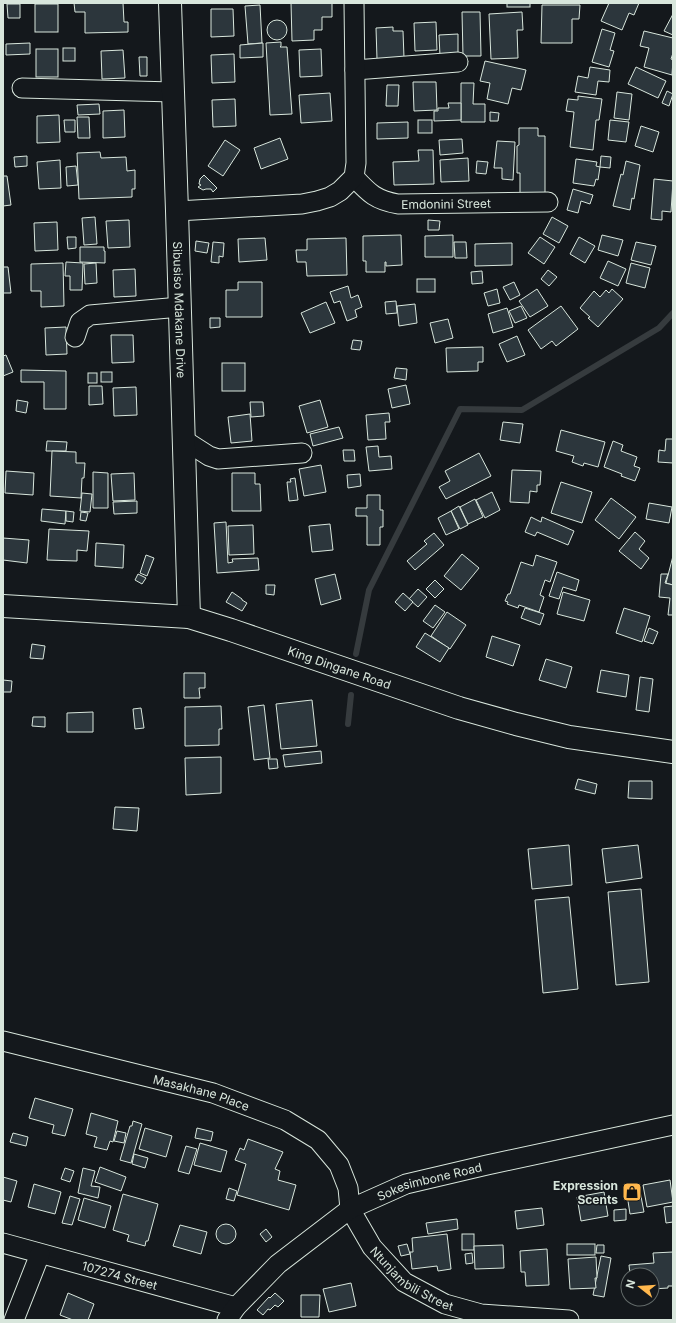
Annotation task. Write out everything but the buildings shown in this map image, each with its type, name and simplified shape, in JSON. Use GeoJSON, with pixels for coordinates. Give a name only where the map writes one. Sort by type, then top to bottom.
{"type":"FeatureCollection","features":[{"type":"Feature","properties":{"kind":"street","name":"Sibusiso Mdakane Drive"},"geometry":{"type":"LineString","coordinates":[[170,3],[189,617]]}},
{"type":"Feature","properties":{"kind":"street"},"geometry":{"type":"LineString","coordinates":[[177,211],[302,204],[330,197],[340,191],[354,177],[356,163],[354,3]]}},
{"type":"Feature","properties":{"kind":"street"},"geometry":{"type":"LineString","coordinates":[[355,70],[458,62]]}},
{"type":"Feature","properties":{"kind":"street"},"geometry":{"type":"LineString","coordinates":[[22,88],[173,92]]}},
{"type":"Feature","properties":{"kind":"street","name":"Emdonini Street"},"geometry":{"type":"LineString","coordinates":[[354,177],[373,196],[380,200],[398,204],[548,202]]}},
{"type":"Feature","properties":{"kind":"street"},"geometry":{"type":"LineString","coordinates":[[75,337],[80,322],[90,314],[180,307]]}},
{"type":"Feature","properties":{"kind":"street"},"geometry":{"type":"LineString","coordinates":[[184,440],[209,456],[218,459],[302,453]]}},
{"type":"Feature","properties":{"kind":"street","name":"King Dingane Road"},"geometry":{"type":"LineString","coordinates":[[3,606],[189,617],[466,710],[569,737],[673,752]]}},
{"type":"Feature","properties":{"kind":"street","name":"Masakhane Place"},"geometry":{"type":"LineString","coordinates":[[3,1041],[213,1092],[285,1120],[318,1140],[339,1165],[348,1188],[350,1209]]}},
{"type":"Feature","properties":{"kind":"street","name":"Sokesimbone Road"},"geometry":{"type":"LineString","coordinates":[[232,1314],[278,1264],[350,1209],[406,1184],[673,1125]]}},
{"type":"Feature","properties":{"kind":"street","name":"Ntunjambili Street"},"geometry":{"type":"LineString","coordinates":[[350,1209],[372,1247],[404,1282],[445,1304],[482,1314],[569,1320]]}},
{"type":"Feature","properties":{"kind":"street","name":"107274 Street"},"geometry":{"type":"LineString","coordinates":[[3,1243],[232,1314]]}},
{"type":"Feature","properties":{"kind":"street"},"geometry":{"type":"LineString","coordinates":[[14,1320],[40,1254]]}},
{"type":"Feature","properties":{"kind":"waterway"},"geometry":{"type":"LineString","coordinates":[[356,654],[369,590],[460,409],[522,410],[659,328],[673,313]]}},
{"type":"Feature","properties":{"kind":"waterway"},"geometry":{"type":"LineString","coordinates":[[348,724],[351,695]]}},
{"type":"Feature","properties":{"kind":"place","name":"Expression Scents"},"geometry":{"type":"Point","coordinates":[632,1192]}}]}
